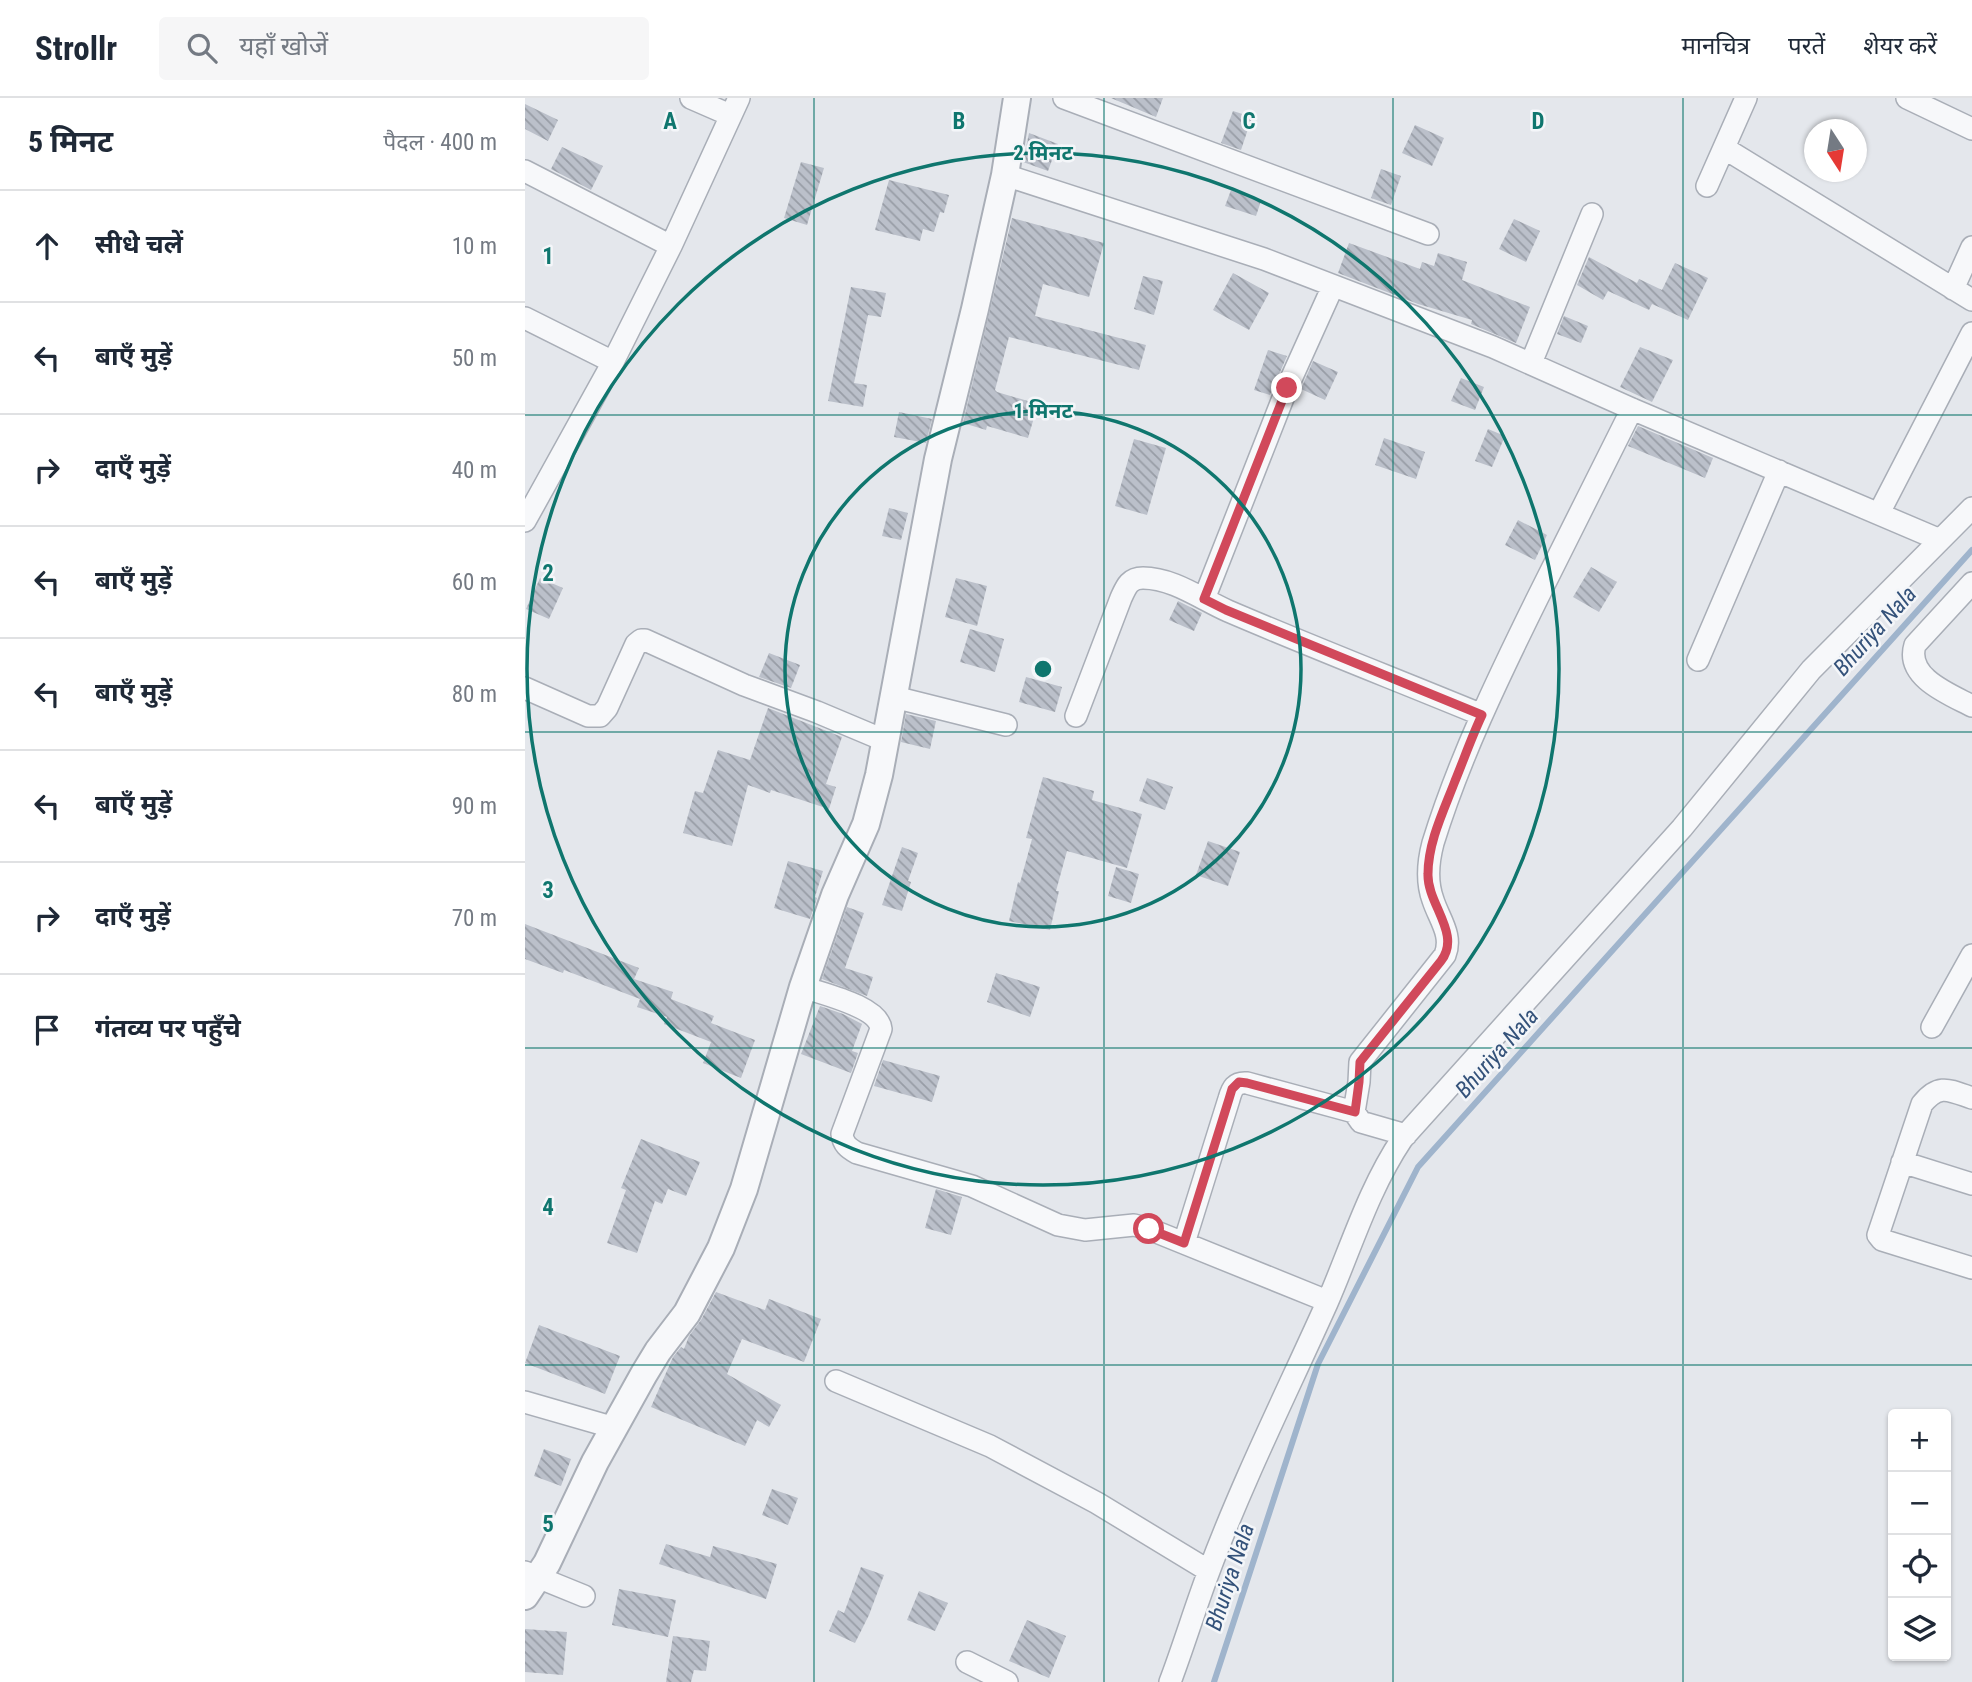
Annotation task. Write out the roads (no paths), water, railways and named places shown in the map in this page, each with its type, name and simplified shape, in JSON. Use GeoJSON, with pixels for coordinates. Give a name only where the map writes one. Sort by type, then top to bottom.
{"type":"FeatureCollection","features":[{"type":"Feature","properties":{"kind":"street"},"geometry":{"type":"LineString","coordinates":[[528,507],[613,362],[671,246],[734,107],[691,98]]}},
{"type":"Feature","properties":{"kind":"street"},"geometry":{"type":"LineString","coordinates":[[584,1596],[529,1582],[547,1563],[595,1462],[658,1351],[687,1314],[721,1248],[744,1189],[803,987],[835,895],[874,799],[938,459],[1005,176],[1017,98]]}},
{"type":"Feature","properties":{"kind":"street"},"geometry":{"type":"LineString","coordinates":[[1064,98],[1429,234]]}},
{"type":"Feature","properties":{"kind":"street"},"geometry":{"type":"LineString","coordinates":[[1707,186],[1746,98]]}},
{"type":"Feature","properties":{"kind":"street"},"geometry":{"type":"LineString","coordinates":[[1907,98],[1972,130]]}},
{"type":"Feature","properties":{"kind":"street"},"geometry":{"type":"LineString","coordinates":[[1724,148],[1972,300]]}},
{"type":"Feature","properties":{"kind":"street"},"geometry":{"type":"LineString","coordinates":[[525,171],[671,246]]}},
{"type":"Feature","properties":{"kind":"street"},"geometry":{"type":"LineString","coordinates":[[1005,176],[1264,259],[1531,363],[1632,409],[1940,540]]}},
{"type":"Feature","properties":{"kind":"street"},"geometry":{"type":"LineString","coordinates":[[1531,363],[1593,214]]}},
{"type":"Feature","properties":{"kind":"street"},"geometry":{"type":"LineString","coordinates":[[1953,289],[1972,247]]}},
{"type":"Feature","properties":{"kind":"street"},"geometry":{"type":"LineString","coordinates":[[1204,599],[1287,388],[1333,286]]}},
{"type":"Feature","properties":{"kind":"street"},"geometry":{"type":"LineString","coordinates":[[525,318],[613,362]]}},
{"type":"Feature","properties":{"kind":"street"},"geometry":{"type":"LineString","coordinates":[[1879,513],[1972,333]]}},
{"type":"Feature","properties":{"kind":"street"},"geometry":{"type":"LineString","coordinates":[[1406,1135],[1361,1122],[1355,1112],[1360,1062],[1448,949],[1445,927],[1432,900],[1427,876],[1430,854],[1441,817],[1482,715],[1515,643],[1632,409]]}},
{"type":"Feature","properties":{"kind":"street"},"geometry":{"type":"LineString","coordinates":[[1697,660],[1779,471]]}},
{"type":"Feature","properties":{"kind":"street"},"geometry":{"type":"LineString","coordinates":[[1170,1682],[1209,1571],[1264,1437],[1328,1301],[1370,1195],[1391,1156],[1406,1135],[1682,828],[1811,670],[1972,508]]}},
{"type":"Feature","properties":{"kind":"street"},"geometry":{"type":"LineString","coordinates":[[1076,716],[1128,583],[1145,578],[1175,585],[1226,610],[1482,715]]}},
{"type":"Feature","properties":{"kind":"street"},"geometry":{"type":"LineString","coordinates":[[1972,583],[1915,645],[1912,654],[1919,672],[1939,689],[1972,706]]}},
{"type":"Feature","properties":{"kind":"street"},"geometry":{"type":"LineString","coordinates":[[525,688],[588,716],[600,716],[607,708],[636,644],[645,640],[744,685],[886,741]]}},
{"type":"Feature","properties":{"kind":"street"},"geometry":{"type":"LineString","coordinates":[[894,697],[1006,725]]}},
{"type":"Feature","properties":{"kind":"street"},"geometry":{"type":"LineString","coordinates":[[1932,1027],[1972,955]]}},
{"type":"Feature","properties":{"kind":"street"},"geometry":{"type":"LineString","coordinates":[[803,987],[867,1010],[881,1024],[842,1134],[847,1147],[857,1153],[972,1186],[1058,1225],[1085,1230],[1134,1225],[1149,1229],[1328,1301]]}},
{"type":"Feature","properties":{"kind":"street"},"geometry":{"type":"LineString","coordinates":[[1184,1243],[1236,1084],[1247,1083],[1355,1112]]}},
{"type":"Feature","properties":{"kind":"street"},"geometry":{"type":"LineString","coordinates":[[1972,1098],[1944,1090],[1930,1094],[1922,1104],[1878,1235],[1882,1240],[1972,1268]]}},
{"type":"Feature","properties":{"kind":"street"},"geometry":{"type":"LineString","coordinates":[[1902,1162],[1972,1184]]}},
{"type":"Feature","properties":{"kind":"street"},"geometry":{"type":"LineString","coordinates":[[837,1381],[990,1446],[1097,1503],[1209,1571]]}},
{"type":"Feature","properties":{"kind":"street"},"geometry":{"type":"LineString","coordinates":[[525,1402],[615,1428]]}},
{"type":"Feature","properties":{"kind":"street"},"geometry":{"type":"LineString","coordinates":[[967,1662],[1007,1682]]}},
{"type":"Feature","properties":{"kind":"waterway","name":"Bhuriya Nala"},"geometry":{"type":"LineString","coordinates":[[1214,1682],[1318,1364],[1418,1167],[1972,550]]}}]}
